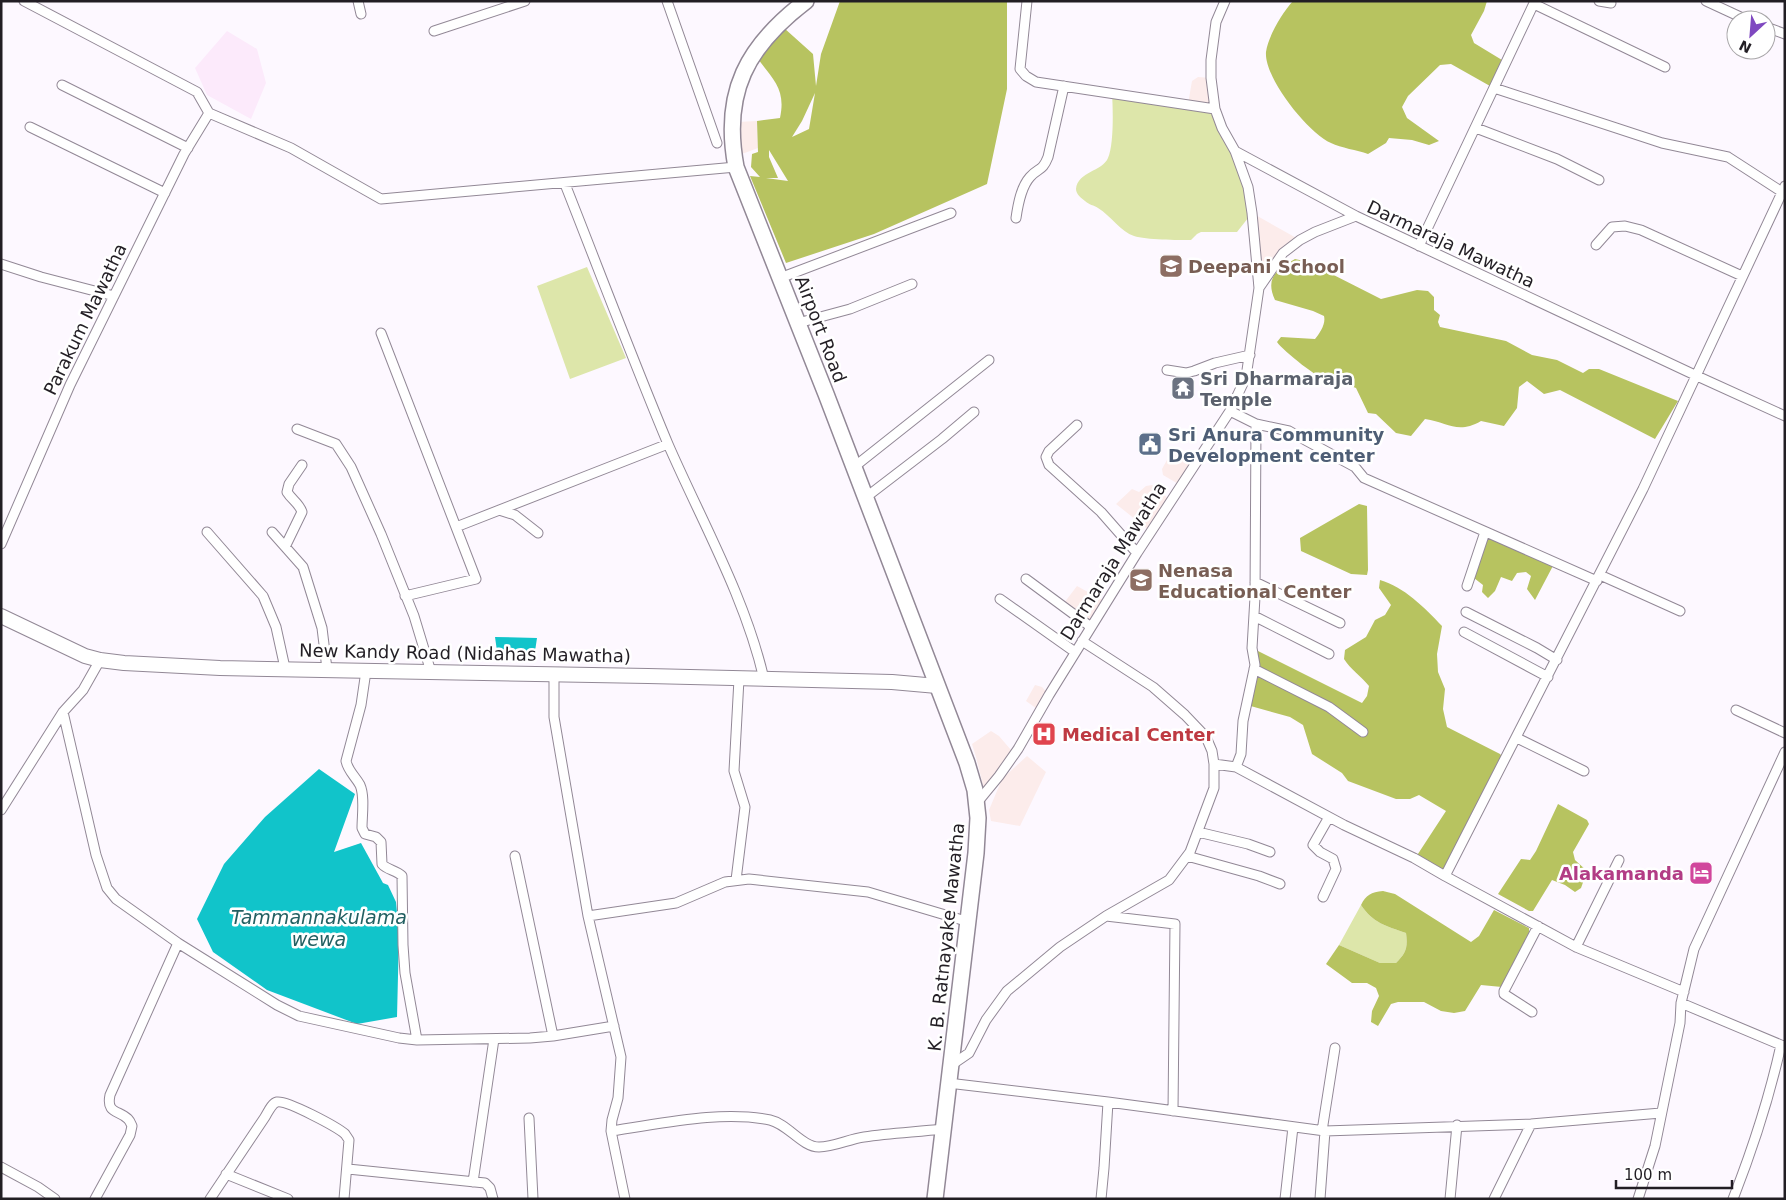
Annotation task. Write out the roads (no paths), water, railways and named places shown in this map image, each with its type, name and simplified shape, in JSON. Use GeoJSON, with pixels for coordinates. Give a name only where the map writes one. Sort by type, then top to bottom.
{"type":"FeatureCollection","features":[{"type":"Feature","properties":{"kind":"highway","name":"Airport Road"},"geometry":{"type":"LineString","coordinates":[[806,1],[790,13],[766,37],[754,53],[741,79],[736,92],[732,122],[736,167],[854,467],[937,686]]}},
{"type":"Feature","properties":{"kind":"highway","name":"K. B. Ratnayake Mawatha"},"geometry":{"type":"LineString","coordinates":[[935,1199],[978,833],[975,790],[967,763],[937,686]]}},
{"type":"Feature","properties":{"kind":"main road","name":"New Kandy Road (Nidahas Mawatha)"},"geometry":{"type":"LineString","coordinates":[[1,616],[85,656],[124,663],[201,667],[764,679],[902,683],[937,686]]}},
{"type":"Feature","properties":{"kind":"street"},"geometry":{"type":"LineString","coordinates":[[24,1],[197,92],[209,112],[291,148],[381,199],[736,167]]}},
{"type":"Feature","properties":{"kind":"street"},"geometry":{"type":"LineString","coordinates":[[358,1],[361,14]]}},
{"type":"Feature","properties":{"kind":"street"},"geometry":{"type":"LineString","coordinates":[[434,31],[525,1]]}},
{"type":"Feature","properties":{"kind":"street"},"geometry":{"type":"LineString","coordinates":[[667,1],[718,143]]}},
{"type":"Feature","properties":{"kind":"street"},"geometry":{"type":"LineString","coordinates":[[1027,1],[1020,69],[1026,76],[1036,82],[1215,108]]}},
{"type":"Feature","properties":{"kind":"street"},"geometry":{"type":"LineString","coordinates":[[1225,1],[1216,22],[1211,60],[1212,86],[1215,108],[1222,128],[1235,151],[1248,187],[1259,288]]}},
{"type":"Feature","properties":{"kind":"street"},"geometry":{"type":"LineString","coordinates":[[1599,1],[1611,3]]}},
{"type":"Feature","properties":{"kind":"street"},"geometry":{"type":"LineString","coordinates":[[1706,1],[1726,10]]}},
{"type":"Feature","properties":{"kind":"street"},"geometry":{"type":"LineString","coordinates":[[1420,246],[1534,3],[1665,67]]}},
{"type":"Feature","properties":{"kind":"street"},"geometry":{"type":"LineString","coordinates":[[62,85],[188,148]]}},
{"type":"Feature","properties":{"kind":"street"},"geometry":{"type":"LineString","coordinates":[[1016,218],[1018,201],[1026,183],[1031,175],[1044,167],[1048,157],[1064,86]]}},
{"type":"Feature","properties":{"kind":"street"},"geometry":{"type":"LineString","coordinates":[[1445,876],[1598,578],[1697,376],[1783,189],[1728,157],[1662,143],[1494,88]]}},
{"type":"Feature","properties":{"kind":"street","name":"Parakum Mawatha"},"geometry":{"type":"LineString","coordinates":[[1,544],[70,385],[165,193],[209,112]]}},
{"type":"Feature","properties":{"kind":"street"},"geometry":{"type":"LineString","coordinates":[[30,127],[165,193]]}},
{"type":"Feature","properties":{"kind":"street"},"geometry":{"type":"LineString","coordinates":[[1476,128],[1557,158],[1599,180]]}},
{"type":"Feature","properties":{"kind":"street"},"geometry":{"type":"LineString","coordinates":[[1235,151],[1356,216]]}},
{"type":"Feature","properties":{"kind":"street"},"geometry":{"type":"LineString","coordinates":[[564,184],[668,444],[730,580],[750,632],[764,679]]}},
{"type":"Feature","properties":{"kind":"street"},"geometry":{"type":"LineString","coordinates":[[780,278],[951,213]]}},
{"type":"Feature","properties":{"kind":"street","name":"Darmaraja Mawatha"},"geometry":{"type":"LineString","coordinates":[[976,804],[1018,749],[1091,626],[1230,411],[1246,377],[1259,288],[1283,254],[1300,240],[1315,232],[1356,216],[1785,416]]}},
{"type":"Feature","properties":{"kind":"street"},"geometry":{"type":"LineString","coordinates":[[1596,245],[1612,227],[1625,226],[1641,230],[1742,276]]}},
{"type":"Feature","properties":{"kind":"street"},"geometry":{"type":"LineString","coordinates":[[1,264],[41,277],[114,296]]}},
{"type":"Feature","properties":{"kind":"street"},"geometry":{"type":"LineString","coordinates":[[798,323],[850,309],[912,284]]}},
{"type":"Feature","properties":{"kind":"street"},"geometry":{"type":"LineString","coordinates":[[381,333],[476,579],[405,596]]}},
{"type":"Feature","properties":{"kind":"street"},"geometry":{"type":"LineString","coordinates":[[1167,370],[1186,373],[1250,354]]}},
{"type":"Feature","properties":{"kind":"street"},"geometry":{"type":"LineString","coordinates":[[854,467],[989,360]]}},
{"type":"Feature","properties":{"kind":"street"},"geometry":{"type":"LineString","coordinates":[[1230,411],[1256,424],[1289,432],[1355,467],[1364,478],[1485,532],[1680,611]]}},
{"type":"Feature","properties":{"kind":"street"},"geometry":{"type":"LineString","coordinates":[[865,498],[974,412]]}},
{"type":"Feature","properties":{"kind":"street"},"geometry":{"type":"LineString","coordinates":[[1236,767],[1241,754],[1243,721],[1254,669],[1252,648],[1255,582],[1256,424]]}},
{"type":"Feature","properties":{"kind":"street"},"geometry":{"type":"LineString","coordinates":[[1077,425],[1049,451],[1046,457],[1049,465],[1100,512],[1137,553]]}},
{"type":"Feature","properties":{"kind":"street"},"geometry":{"type":"LineString","coordinates":[[297,429],[336,444],[351,467],[381,534],[414,616],[431,672]]}},
{"type":"Feature","properties":{"kind":"street"},"geometry":{"type":"LineString","coordinates":[[456,527],[668,444]]}},
{"type":"Feature","properties":{"kind":"street"},"geometry":{"type":"LineString","coordinates":[[285,547],[302,512],[299,504],[292,500],[287,492],[289,484],[302,465]]}},
{"type":"Feature","properties":{"kind":"street"},"geometry":{"type":"LineString","coordinates":[[499,510],[515,515],[538,533]]}},
{"type":"Feature","properties":{"kind":"street"},"geometry":{"type":"LineString","coordinates":[[207,532],[263,596],[276,626],[285,668]]}},
{"type":"Feature","properties":{"kind":"street"},"geometry":{"type":"LineString","coordinates":[[272,532],[303,567],[322,628],[327,669]]}},
{"type":"Feature","properties":{"kind":"street"},"geometry":{"type":"LineString","coordinates":[[1467,586],[1485,532]]}},
{"type":"Feature","properties":{"kind":"street"},"geometry":{"type":"LineString","coordinates":[[1026,579],[1091,626]]}},
{"type":"Feature","properties":{"kind":"street"},"geometry":{"type":"LineString","coordinates":[[1255,582],[1340,623]]}},
{"type":"Feature","properties":{"kind":"street"},"geometry":{"type":"LineString","coordinates":[[1000,599],[1075,652]]}},
{"type":"Feature","properties":{"kind":"street"},"geometry":{"type":"LineString","coordinates":[[1466,612],[1557,660]]}},
{"type":"Feature","properties":{"kind":"street"},"geometry":{"type":"LineString","coordinates":[[1254,616],[1329,654]]}},
{"type":"Feature","properties":{"kind":"street"},"geometry":{"type":"LineString","coordinates":[[1464,632],[1548,677]]}},
{"type":"Feature","properties":{"kind":"street"},"geometry":{"type":"LineString","coordinates":[[950,1066],[969,1053],[986,1020],[1007,991],[1060,947],[1106,916],[1169,880],[1187,856],[1214,788],[1214,764],[1206,737],[1185,715],[1153,687],[1082,641]]}},
{"type":"Feature","properties":{"kind":"street"},"geometry":{"type":"LineString","coordinates":[[1,810],[63,712],[82,690],[100,660]]}},
{"type":"Feature","properties":{"kind":"street"},"geometry":{"type":"LineString","coordinates":[[1254,669],[1329,707],[1363,732]]}},
{"type":"Feature","properties":{"kind":"street"},"geometry":{"type":"LineString","coordinates":[[366,671],[361,706],[346,761],[348,768],[362,790],[362,828],[365,834],[376,837],[381,842],[382,864],[385,868],[399,872],[402,876],[405,973],[417,1040]]}},
{"type":"Feature","properties":{"kind":"street"},"geometry":{"type":"LineString","coordinates":[[554,674],[554,717],[588,916],[621,1057],[620,1079],[611,1131],[625,1199]]}},
{"type":"Feature","properties":{"kind":"street"},"geometry":{"type":"LineString","coordinates":[[736,880],[745,807],[734,771],[739,679]]}},
{"type":"Feature","properties":{"kind":"street"},"geometry":{"type":"LineString","coordinates":[[1736,710],[1785,734]]}},
{"type":"Feature","properties":{"kind":"street"},"geometry":{"type":"LineString","coordinates":[[63,712],[96,855],[107,888],[116,899],[178,943],[277,1005],[299,1016],[399,1038],[417,1040],[553,1036],[614,1026]]}},
{"type":"Feature","properties":{"kind":"street"},"geometry":{"type":"LineString","coordinates":[[1517,738],[1584,771]]}},
{"type":"Feature","properties":{"kind":"street"},"geometry":{"type":"LineString","coordinates":[[1638,1199],[1655,1146],[1680,1023],[1681,1002],[1694,950],[1785,752]]}},
{"type":"Feature","properties":{"kind":"street"},"geometry":{"type":"LineString","coordinates":[[1214,764],[1236,767],[1576,947],[1684,992]]}},
{"type":"Feature","properties":{"kind":"street"},"geometry":{"type":"LineString","coordinates":[[1323,897],[1336,869],[1333,859],[1320,852],[1313,845],[1314,840],[1329,817]]}},
{"type":"Feature","properties":{"kind":"street"},"geometry":{"type":"LineString","coordinates":[[1198,832],[1248,844],[1270,852]]}},
{"type":"Feature","properties":{"kind":"street"},"geometry":{"type":"LineString","coordinates":[[515,856],[553,1036]]}},
{"type":"Feature","properties":{"kind":"street"},"geometry":{"type":"LineString","coordinates":[[1187,856],[1250,873],[1280,884]]}},
{"type":"Feature","properties":{"kind":"street"},"geometry":{"type":"LineString","coordinates":[[1576,947],[1619,860]]}},
{"type":"Feature","properties":{"kind":"street"},"geometry":{"type":"LineString","coordinates":[[588,916],[676,903],[725,882],[749,879],[868,892],[969,922]]}},
{"type":"Feature","properties":{"kind":"street"},"geometry":{"type":"LineString","coordinates":[[1106,916],[1175,924],[1173,1111]]}},
{"type":"Feature","properties":{"kind":"street"},"geometry":{"type":"LineString","coordinates":[[1532,1012],[1504,994],[1504,991],[1538,926]]}},
{"type":"Feature","properties":{"kind":"street"},"geometry":{"type":"LineString","coordinates":[[95,1199],[130,1135],[132,1126],[128,1119],[110,1106],[110,1095],[178,943]]}},
{"type":"Feature","properties":{"kind":"street"},"geometry":{"type":"LineString","coordinates":[[1681,1002],[1783,1045],[1772,1088],[1733,1199]]}},
{"type":"Feature","properties":{"kind":"street"},"geometry":{"type":"LineString","coordinates":[[473,1182],[494,1039]]}},
{"type":"Feature","properties":{"kind":"street"},"geometry":{"type":"LineString","coordinates":[[1320,1199],[1324,1131],[1335,1048]]}},
{"type":"Feature","properties":{"kind":"street"},"geometry":{"type":"LineString","coordinates":[[948,1083],[1324,1131],[1457,1125],[1531,1124],[1661,1114]]}},
{"type":"Feature","properties":{"kind":"street"},"geometry":{"type":"LineString","coordinates":[[210,1199],[273,1105],[278,1102],[287,1103],[299,1108],[345,1134],[349,1140],[344,1199]]}},
{"type":"Feature","properties":{"kind":"street"},"geometry":{"type":"LineString","coordinates":[[1101,1199],[1108,1102]]}},
{"type":"Feature","properties":{"kind":"street"},"geometry":{"type":"LineString","coordinates":[[611,1131],[700,1119],[745,1116],[780,1124],[813,1146],[821,1147],[863,1137],[943,1129]]}},
{"type":"Feature","properties":{"kind":"street"},"geometry":{"type":"LineString","coordinates":[[529,1118],[533,1199]]}},
{"type":"Feature","properties":{"kind":"street"},"geometry":{"type":"LineString","coordinates":[[1494,1199],[1531,1124]]}},
{"type":"Feature","properties":{"kind":"street"},"geometry":{"type":"LineString","coordinates":[[1450,1199],[1457,1125]]}},
{"type":"Feature","properties":{"kind":"street"},"geometry":{"type":"LineString","coordinates":[[1286,1199],[1293,1127]]}},
{"type":"Feature","properties":{"kind":"street"},"geometry":{"type":"LineString","coordinates":[[1,1167],[38,1187],[55,1199]]}},
{"type":"Feature","properties":{"kind":"street"},"geometry":{"type":"LineString","coordinates":[[348,1169],[485,1184],[490,1188],[493,1199]]}},
{"type":"Feature","properties":{"kind":"street"},"geometry":{"type":"LineString","coordinates":[[226,1174],[288,1199]]}},
{"type":"Feature","properties":{"kind":"water"},"geometry":{"type":"Polygon","coordinates":[[[495,637],[537,638],[534,658],[494,658],[493,655],[497,651],[495,637]]]}},
{"type":"Feature","properties":{"kind":"water","name":"Tammannakulama wewa"},"geometry":{"type":"Polygon","coordinates":[[[319,769],[355,794],[334,852],[361,843],[383,883],[388,885],[396,902],[399,934],[397,1017],[357,1024],[267,990],[213,952],[197,919],[224,864],[265,817],[319,769]]]}},
{"type":"Feature","properties":{"kind":"place","name":"Deepani School"},"geometry":{"type":"Point","coordinates":[1171,266]}},
{"type":"Feature","properties":{"kind":"place","name":"Sri Dharmaraja Temple"},"geometry":{"type":"Point","coordinates":[1183,388]}},
{"type":"Feature","properties":{"kind":"place","name":"Sri Anura Community Development center"},"geometry":{"type":"Point","coordinates":[1150,444]}},
{"type":"Feature","properties":{"kind":"place","name":"Nenasa Educational Center"},"geometry":{"type":"Point","coordinates":[1141,580]}},
{"type":"Feature","properties":{"kind":"place","name":"Medical Center"},"geometry":{"type":"Point","coordinates":[1044,734]}},
{"type":"Feature","properties":{"kind":"place","name":"Alakamanda"},"geometry":{"type":"Point","coordinates":[1701,873]}}]}
